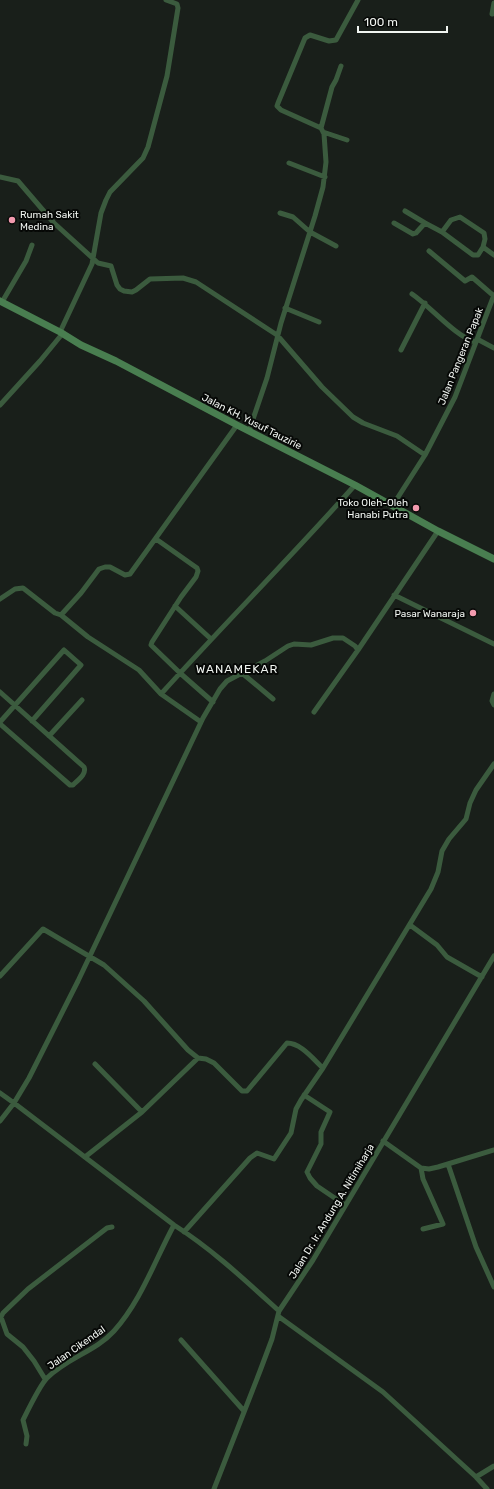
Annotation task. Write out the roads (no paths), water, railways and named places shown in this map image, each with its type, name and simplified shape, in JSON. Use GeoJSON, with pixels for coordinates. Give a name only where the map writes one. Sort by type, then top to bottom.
{"type":"FeatureCollection","features":[{"type":"Feature","properties":{"kind":"main road","name":"Jalan KH. Yusuf Tauzirie"},"geometry":{"type":"LineString","coordinates":[[1,302],[355,485],[438,531],[494,559]]}},
{"type":"Feature","properties":{"kind":"street"},"geometry":{"type":"LineString","coordinates":[[0,405],[40,361],[61,333],[93,259],[101,213],[106,200],[110,192],[143,158],[148,147],[169,70],[178,8],[177,4],[166,0]]}},
{"type":"Feature","properties":{"kind":"street"},"geometry":{"type":"LineString","coordinates":[[347,140],[322,130],[314,123],[281,110],[278,103],[305,38],[310,35],[329,41],[336,40],[358,0]]}},
{"type":"Feature","properties":{"kind":"street"},"geometry":{"type":"LineString","coordinates":[[492,14],[494,3]]}},
{"type":"Feature","properties":{"kind":"street"},"geometry":{"type":"LineString","coordinates":[[249,431],[267,378],[285,308],[315,216],[325,177],[326,162],[322,130],[332,87],[341,66]]}},
{"type":"Feature","properties":{"kind":"street"},"geometry":{"type":"LineString","coordinates":[[289,163],[325,177]]}},
{"type":"Feature","properties":{"kind":"street"},"geometry":{"type":"LineString","coordinates":[[0,177],[18,181],[54,223],[93,259],[100,264],[111,266],[117,285],[120,289],[132,292],[150,279],[190,279],[229,302],[277,336],[322,387],[353,417],[363,423],[397,436],[425,455]]}},
{"type":"Feature","properties":{"kind":"street"},"geometry":{"type":"LineString","coordinates":[[405,211],[442,232],[474,256],[478,255],[483,247],[485,239],[484,234],[460,217],[451,220],[442,232]]}},
{"type":"Feature","properties":{"kind":"street"},"geometry":{"type":"LineString","coordinates":[[280,213],[293,217],[310,232],[336,246]]}},
{"type":"Feature","properties":{"kind":"street"},"geometry":{"type":"LineString","coordinates":[[394,223],[413,234],[416,233],[425,223]]}},
{"type":"Feature","properties":{"kind":"street"},"geometry":{"type":"LineString","coordinates":[[1,302],[26,260],[32,245]]}},
{"type":"Feature","properties":{"kind":"street"},"geometry":{"type":"LineString","coordinates":[[483,247],[494,255]]}},
{"type":"Feature","properties":{"kind":"street"},"geometry":{"type":"LineString","coordinates":[[429,251],[465,281],[472,277],[494,296]]}},
{"type":"Feature","properties":{"kind":"street"},"geometry":{"type":"LineString","coordinates":[[412,294],[425,303],[460,335],[494,348]]}},
{"type":"Feature","properties":{"kind":"street","name":"Jalan Pangeran Papak"},"geometry":{"type":"LineString","coordinates":[[393,505],[425,455],[455,397],[494,296]]}},
{"type":"Feature","properties":{"kind":"street"},"geometry":{"type":"LineString","coordinates":[[401,350],[425,303]]}},
{"type":"Feature","properties":{"kind":"street"},"geometry":{"type":"LineString","coordinates":[[285,308],[319,322]]}},
{"type":"Feature","properties":{"kind":"street"},"geometry":{"type":"LineString","coordinates":[[61,615],[81,593],[99,569],[107,567],[128,575],[156,539],[237,425]]}},
{"type":"Feature","properties":{"kind":"street"},"geometry":{"type":"LineString","coordinates":[[161,694],[211,639],[304,542],[355,485]]}},
{"type":"Feature","properties":{"kind":"street"},"geometry":{"type":"LineString","coordinates":[[314,712],[358,650],[438,531]]}},
{"type":"Feature","properties":{"kind":"street"},"geometry":{"type":"LineString","coordinates":[[156,539],[197,568],[198,571],[196,577],[175,606],[151,644],[212,702]]}},
{"type":"Feature","properties":{"kind":"street"},"geometry":{"type":"LineString","coordinates":[[0,600],[15,589],[23,588],[55,613],[61,615],[88,637],[139,670],[161,694],[201,722]]}},
{"type":"Feature","properties":{"kind":"street"},"geometry":{"type":"LineString","coordinates":[[394,595],[494,644]]}},
{"type":"Feature","properties":{"kind":"street"},"geometry":{"type":"LineString","coordinates":[[175,606],[211,639]]}},
{"type":"Feature","properties":{"kind":"street"},"geometry":{"type":"LineString","coordinates":[[0,1121],[14,1103],[29,1078],[78,981],[88,957],[201,722],[220,689],[227,681],[294,644],[310,645],[333,638],[342,638],[355,646],[358,650]]}},
{"type":"Feature","properties":{"kind":"street"},"geometry":{"type":"LineString","coordinates":[[0,692],[15,705],[32,721],[49,736],[85,770],[85,773],[73,786],[70,785],[0,723],[15,705],[64,650],[81,665],[32,721]]}},
{"type":"Feature","properties":{"kind":"street"},"geometry":{"type":"LineString","coordinates":[[242,673],[273,699]]}},
{"type":"Feature","properties":{"kind":"street"},"geometry":{"type":"LineString","coordinates":[[494,694],[492,701],[494,705]]}},
{"type":"Feature","properties":{"kind":"street"},"geometry":{"type":"LineString","coordinates":[[49,736],[82,700]]}},
{"type":"Feature","properties":{"kind":"street"},"geometry":{"type":"LineString","coordinates":[[184,1232],[250,1158],[257,1153],[272,1159],[275,1158],[291,1133],[296,1109],[323,1068],[410,925],[435,880],[442,851],[466,819],[470,803],[476,790],[494,764]]}},
{"type":"Feature","properties":{"kind":"street"},"geometry":{"type":"LineString","coordinates":[[410,925],[435,944],[447,957],[482,977]]}},
{"type":"Feature","properties":{"kind":"street"},"geometry":{"type":"LineString","coordinates":[[0,976],[43,929],[88,957],[104,965],[144,1002],[188,1050],[198,1058],[206,1059],[214,1063],[242,1091],[247,1091],[287,1042],[304,1050],[323,1068]]}},
{"type":"Feature","properties":{"kind":"street","name":"Jalan Dr. Ir. Andung A. Nitimiharja"},"geometry":{"type":"LineString","coordinates":[[214,1489],[272,1339],[278,1314],[313,1260],[344,1205],[494,956]]}},
{"type":"Feature","properties":{"kind":"street"},"geometry":{"type":"LineString","coordinates":[[85,1157],[142,1112],[198,1058]]}},
{"type":"Feature","properties":{"kind":"street"},"geometry":{"type":"LineString","coordinates":[[95,1064],[142,1112]]}},
{"type":"Feature","properties":{"kind":"street"},"geometry":{"type":"LineString","coordinates":[[0,1093],[212,1253],[278,1314],[383,1392],[476,1477],[487,1489]]}},
{"type":"Feature","properties":{"kind":"street"},"geometry":{"type":"LineString","coordinates":[[304,1095],[330,1112],[321,1132],[321,1146],[308,1169],[308,1176],[317,1186],[344,1205]]}},
{"type":"Feature","properties":{"kind":"street"},"geometry":{"type":"LineString","coordinates":[[383,1141],[421,1168],[429,1170],[494,1150]]}},
{"type":"Feature","properties":{"kind":"street"},"geometry":{"type":"LineString","coordinates":[[448,1164],[476,1247],[494,1287]]}},
{"type":"Feature","properties":{"kind":"street"},"geometry":{"type":"LineString","coordinates":[[421,1168],[424,1179],[443,1224],[423,1229]]}},
{"type":"Feature","properties":{"kind":"street","name":"Jalan Cikendal"},"geometry":{"type":"LineString","coordinates":[[26,1444],[27,1436],[23,1420],[46,1379],[62,1366],[103,1340],[114,1331],[139,1294],[174,1225]]}},
{"type":"Feature","properties":{"kind":"street"},"geometry":{"type":"LineString","coordinates":[[46,1379],[27,1352],[7,1334],[1,1317],[2,1313],[41,1279],[108,1228],[112,1227]]}},
{"type":"Feature","properties":{"kind":"street"},"geometry":{"type":"LineString","coordinates":[[181,1340],[244,1411]]}},
{"type":"Feature","properties":{"kind":"street"},"geometry":{"type":"LineString","coordinates":[[476,1477],[494,1466]]}},
{"type":"Feature","properties":{"kind":"place","name":"Rumah Sakit Medina"},"geometry":{"type":"Point","coordinates":[12,220]}},
{"type":"Feature","properties":{"kind":"place","name":"Toko Oleh-Oleh Hanabi Putra"},"geometry":{"type":"Point","coordinates":[416,508]}},
{"type":"Feature","properties":{"kind":"place","name":"Pasar Wanaraja"},"geometry":{"type":"Point","coordinates":[473,613]}},
{"type":"Feature","properties":{"kind":"district","name":"WANAMEKAR"},"geometry":{"type":"Point","coordinates":[237,669]}}]}
